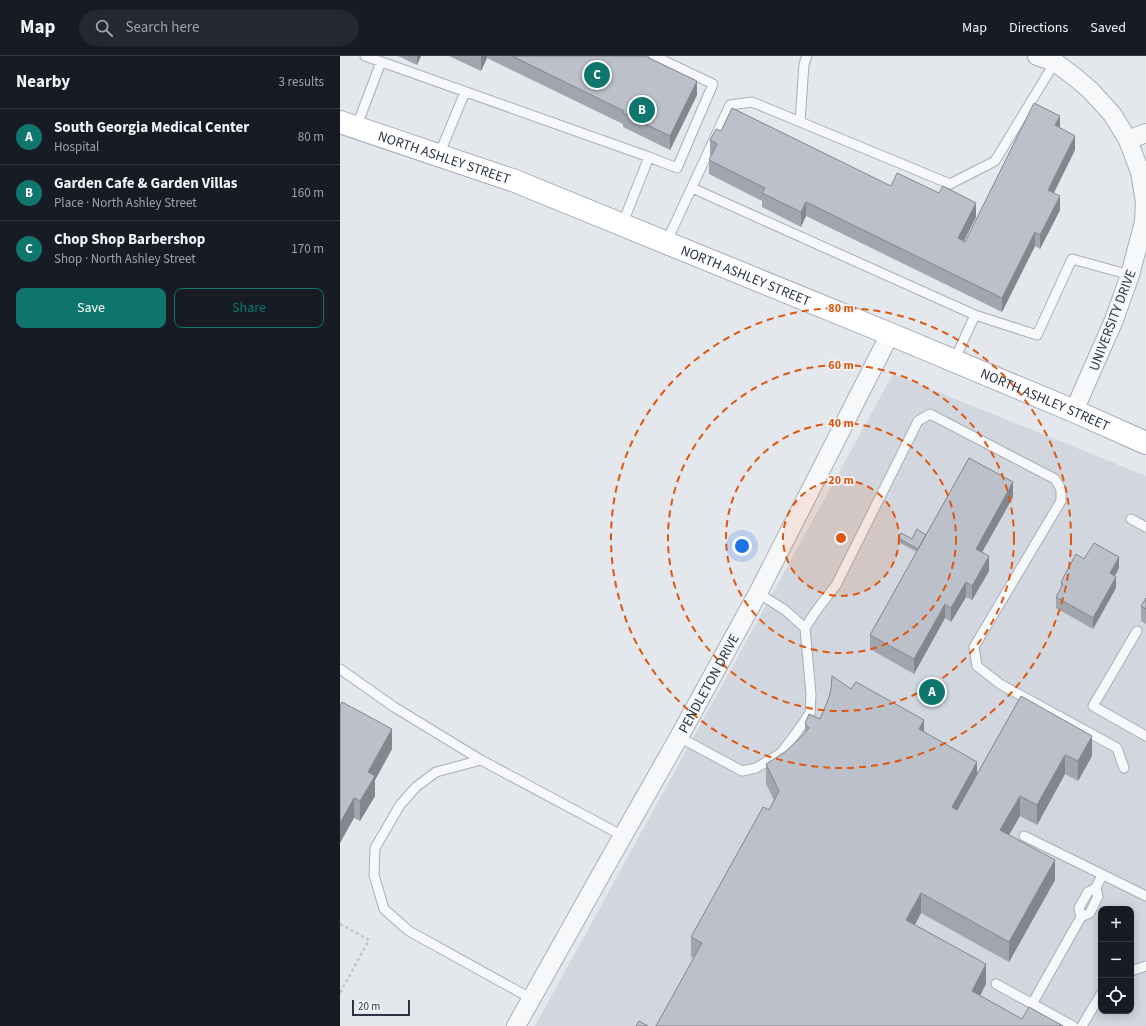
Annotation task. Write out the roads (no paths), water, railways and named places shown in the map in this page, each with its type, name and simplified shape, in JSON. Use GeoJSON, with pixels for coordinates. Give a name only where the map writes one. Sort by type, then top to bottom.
{"type":"FeatureCollection","features":[{"type":"Feature","properties":{"kind":"main road","name":"NORTH ASHLEY STREET"},"geometry":{"type":"LineString","coordinates":[[348,125],[515,181],[890,334],[1074,411],[1146,443]]}},
{"type":"Feature","properties":{"kind":"street","name":"UNIVERSITY DRIVE"},"geometry":{"type":"LineString","coordinates":[[1037,56],[1055,62],[1090,90],[1112,114],[1128,140],[1140,172],[1145,202],[1144,222],[1130,275],[1114,320],[1074,411]]}},
{"type":"Feature","properties":{"kind":"street"},"geometry":{"type":"LineString","coordinates":[[1128,140],[1146,133]]}},
{"type":"Feature","properties":{"kind":"street","name":"PENDLETON DRIVE"},"geometry":{"type":"LineString","coordinates":[[516,1026],[679,737],[758,593],[890,334]]}},
{"type":"Feature","properties":{"kind":"lane"},"geometry":{"type":"LineString","coordinates":[[365,56],[677,168],[713,84],[654,56]]}},
{"type":"Feature","properties":{"kind":"lane"},"geometry":{"type":"LineString","coordinates":[[800,122],[804,64],[807,56]]}},
{"type":"Feature","properties":{"kind":"lane"},"geometry":{"type":"LineString","coordinates":[[348,125],[381,62]]}},
{"type":"Feature","properties":{"kind":"lane"},"geometry":{"type":"LineString","coordinates":[[666,243],[730,105],[752,102],[950,184],[995,161],[1055,62]]}},
{"type":"Feature","properties":{"kind":"lane"},"geometry":{"type":"LineString","coordinates":[[440,156],[465,92]]}},
{"type":"Feature","properties":{"kind":"lane"},"geometry":{"type":"LineString","coordinates":[[622,225],[649,157]]}},
{"type":"Feature","properties":{"kind":"lane"},"geometry":{"type":"LineString","coordinates":[[692,188],[975,315],[1037,335],[1072,259],[1130,275]]}},
{"type":"Feature","properties":{"kind":"lane"},"geometry":{"type":"LineString","coordinates":[[954,361],[975,315]]}},
{"type":"Feature","properties":{"kind":"lane"},"geometry":{"type":"LineString","coordinates":[[679,737],[742,771],[756,768],[781,753],[810,713],[811,694],[805,628],[836,585],[918,421],[930,414],[1055,479],[1061,489],[1061,501],[974,647],[977,666],[1000,684],[1117,748],[1124,768]]}},
{"type":"Feature","properties":{"kind":"lane"},"geometry":{"type":"LineString","coordinates":[[1131,519],[1146,526]]}},
{"type":"Feature","properties":{"kind":"lane"},"geometry":{"type":"LineString","coordinates":[[758,593],[786,610],[805,628]]}},
{"type":"Feature","properties":{"kind":"lane"},"geometry":{"type":"LineString","coordinates":[[1137,631],[1093,706],[1146,736]]}},
{"type":"Feature","properties":{"kind":"lane"},"geometry":{"type":"LineString","coordinates":[[340,669],[394,707],[481,760],[623,836]]}},
{"type":"Feature","properties":{"kind":"lane"},"geometry":{"type":"LineString","coordinates":[[481,760],[436,772],[416,787],[400,805],[375,848],[374,875],[384,909],[409,931],[532,999]]}},
{"type":"Feature","properties":{"kind":"lane"},"geometry":{"type":"LineString","coordinates":[[1024,836],[1146,896]]}},
{"type":"Feature","properties":{"kind":"lane"},"geometry":{"type":"LineString","coordinates":[[1032,1004],[1081,917],[1090,913],[1098,896],[1096,888],[1102,875]]}},
{"type":"Feature","properties":{"kind":"lane"},"geometry":{"type":"LineString","coordinates":[[1134,970],[1146,966]]}},
{"type":"Feature","properties":{"kind":"lane"},"geometry":{"type":"LineString","coordinates":[[996,984],[1073,1026]]}},
{"type":"Feature","properties":{"kind":"lane"},"geometry":{"type":"LineString","coordinates":[[1082,1026],[1098,999]]}},
{"type":"Feature","properties":{"kind":"place","name":"Chop Shop Barbershop"},"geometry":{"type":"Point","coordinates":[597,75]}},
{"type":"Feature","properties":{"kind":"place","name":"Garden Cafe & Garden Villas"},"geometry":{"type":"Point","coordinates":[642,110]}},
{"type":"Feature","properties":{"kind":"place","name":"South Georgia Medical Center"},"geometry":{"type":"Point","coordinates":[932,692]}}]}
